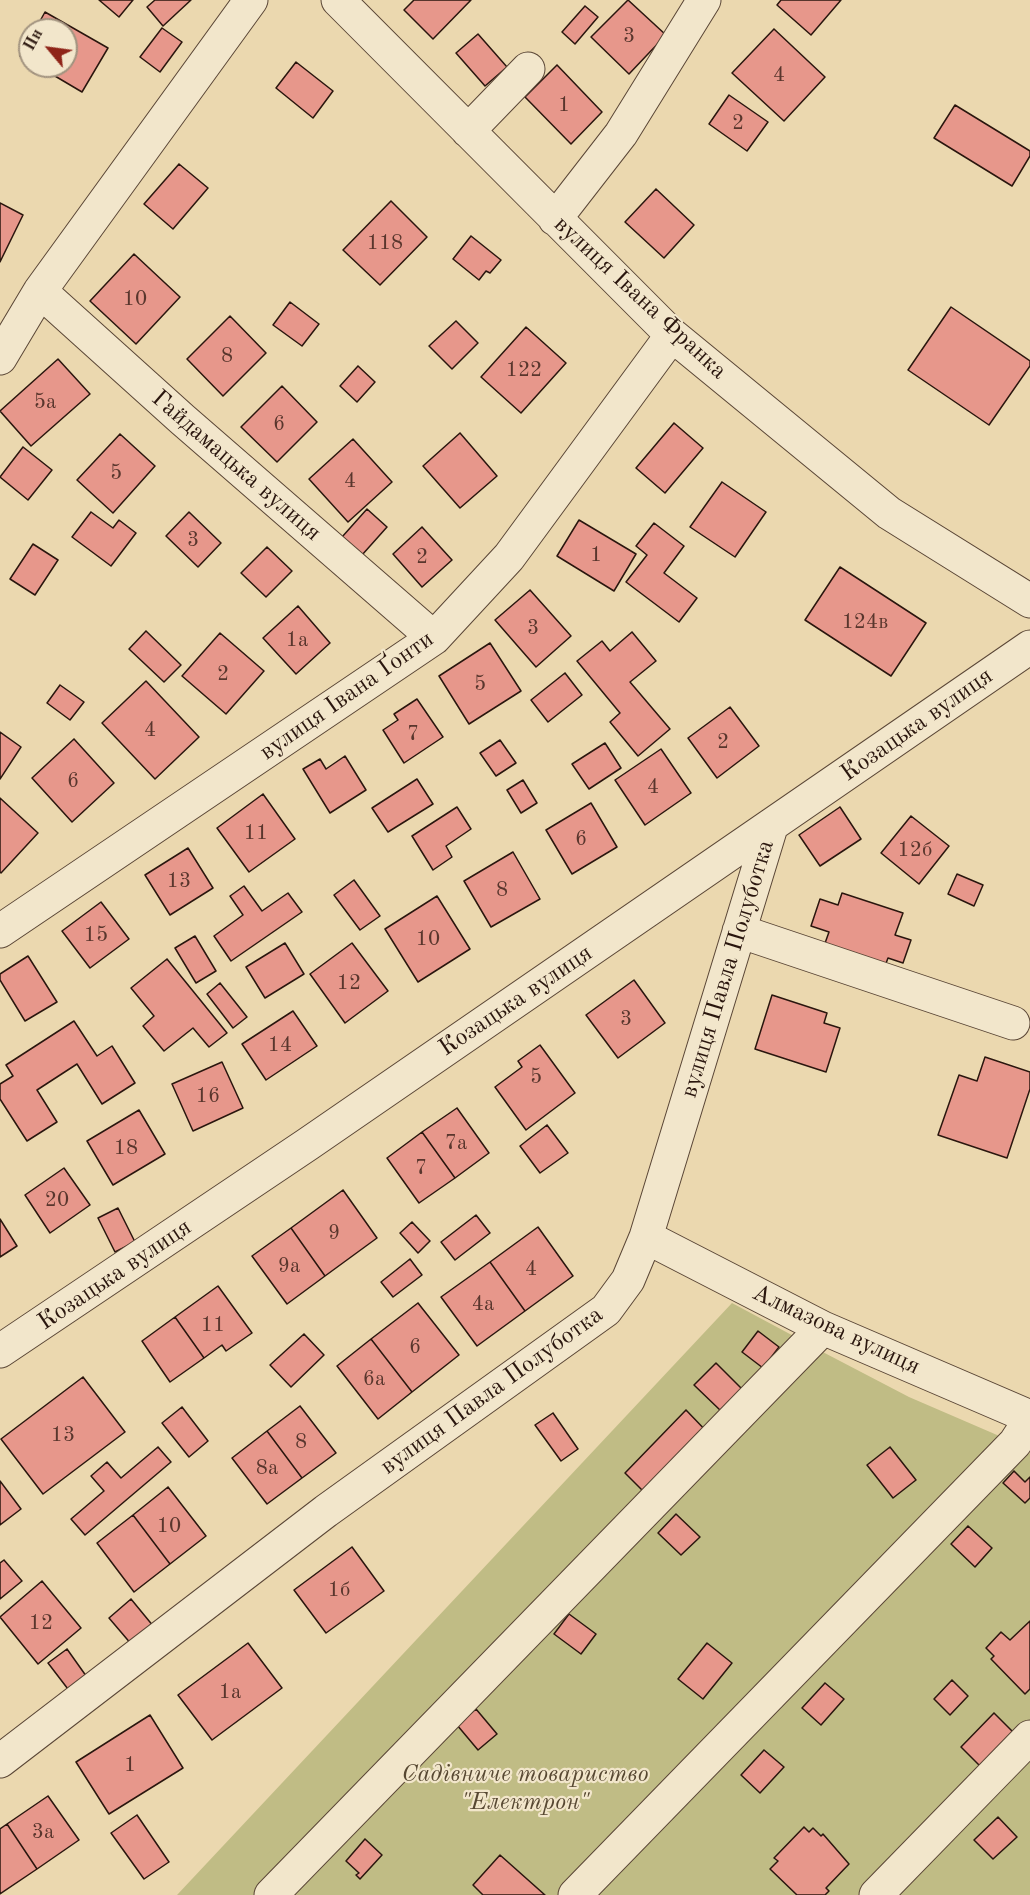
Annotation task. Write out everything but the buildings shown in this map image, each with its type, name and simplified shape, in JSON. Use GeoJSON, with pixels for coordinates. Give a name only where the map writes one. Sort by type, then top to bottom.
{"type":"FeatureCollection","features":[{"type":"Feature","properties":{"kind":"street"},"geometry":{"type":"LineString","coordinates":[[0,358],[40,291],[251,0]]}},
{"type":"Feature","properties":{"kind":"street","name":"вулиця Івана Франка"},"geometry":{"type":"LineString","coordinates":[[338,0],[672,335],[889,513],[1030,601]]}},
{"type":"Feature","properties":{"kind":"street"},"geometry":{"type":"LineString","coordinates":[[555,219],[621,134],[704,0]]}},
{"type":"Feature","properties":{"kind":"street"},"geometry":{"type":"LineString","coordinates":[[468,131],[528,69]]}},
{"type":"Feature","properties":{"kind":"street","name":"Гайдамацька вулиця"},"geometry":{"type":"LineString","coordinates":[[40,291],[182,419],[434,638]]}},
{"type":"Feature","properties":{"kind":"street","name":"вулиця Івана Ґонти"},"geometry":{"type":"LineString","coordinates":[[0,932],[434,638],[509,557],[672,335]]}},
{"type":"Feature","properties":{"kind":"street","name":"Козацька вулиця"},"geometry":{"type":"LineString","coordinates":[[0,1351],[298,1151],[1030,647]]}},
{"type":"Feature","properties":{"kind":"street","name":"вулиця Павла Полуботка"},"geometry":{"type":"LineString","coordinates":[[0,1761],[326,1511],[606,1311],[628,1280],[646,1236],[771,827]]}},
{"type":"Feature","properties":{"kind":"street"},"geometry":{"type":"LineString","coordinates":[[739,931],[1013,1023]]}},
{"type":"Feature","properties":{"kind":"street","name":"Алмазова вулиця"},"geometry":{"type":"LineString","coordinates":[[646,1236],[823,1328],[1030,1418]]}},
{"type":"Feature","properties":{"kind":"street"},"geometry":{"type":"LineString","coordinates":[[271,1895],[823,1328]]}},
{"type":"Feature","properties":{"kind":"street"},"geometry":{"type":"LineString","coordinates":[[575,1895],[1015,1443],[1030,1418]]}},
{"type":"Feature","properties":{"kind":"street"},"geometry":{"type":"LineString","coordinates":[[876,1895],[1030,1737]]}},
{"type":"Feature","properties":{"kind":"green space","name":"Садівниче товариство \"Електрон\""},"geometry":{"type":"Polygon","coordinates":[[[732,1303],[801,1340],[260,1895],[177,1895],[732,1303]]]}},
{"type":"Feature","properties":{"kind":"green space","name":"Садівниче товариство \"Електрон\""},"geometry":{"type":"Polygon","coordinates":[[[817,1349],[909,1397],[1004,1438],[561,1895],[282,1895],[817,1349]]]}},
{"type":"Feature","properties":{"kind":"green space","name":"Садівниче товариство \"Електрон\""},"geometry":{"type":"Polygon","coordinates":[[[1030,1453],[1030,1726],[865,1895],[589,1895],[1016,1458],[1030,1453]]]}},
{"type":"Feature","properties":{"kind":"green space"},"geometry":{"type":"Polygon","coordinates":[[[1030,1754],[1030,1895],[892,1895],[1030,1754]]]}}]}
